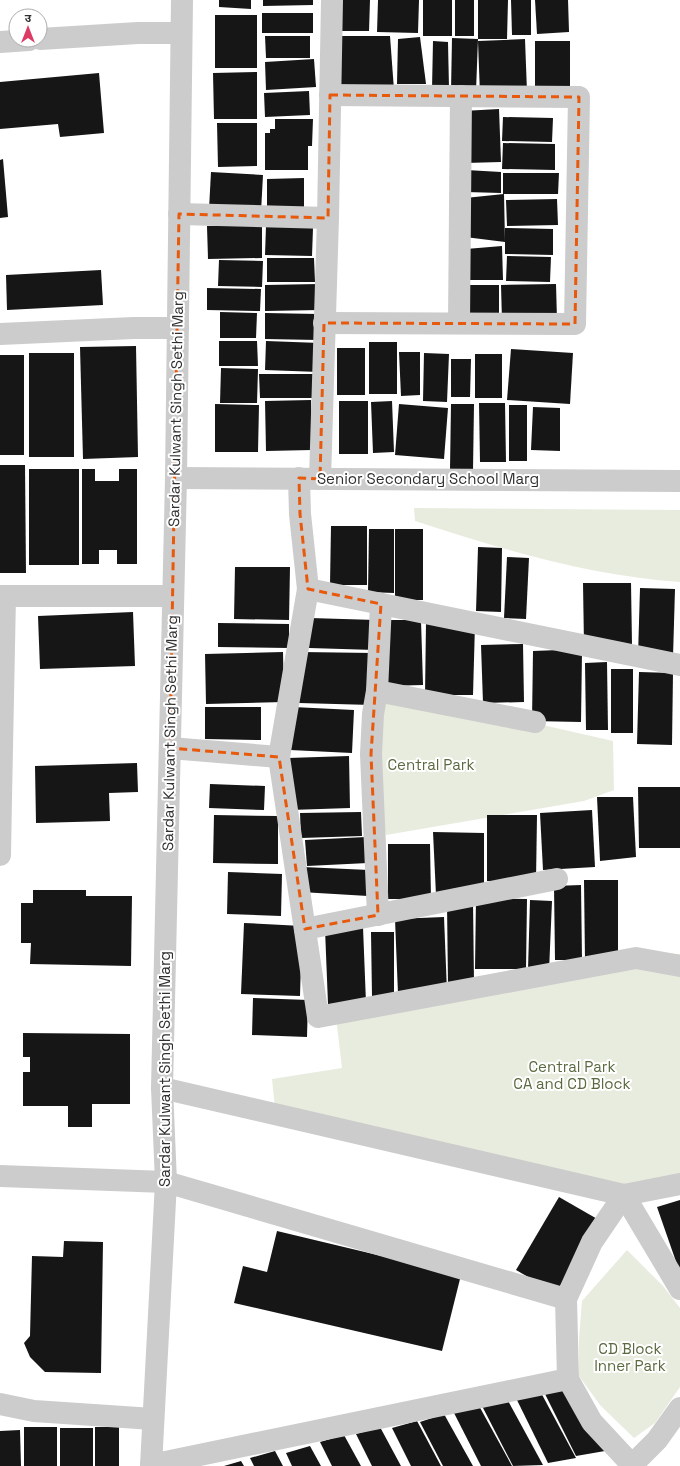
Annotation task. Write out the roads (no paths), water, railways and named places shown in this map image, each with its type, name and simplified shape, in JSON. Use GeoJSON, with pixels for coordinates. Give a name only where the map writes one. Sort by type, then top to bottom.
{"type":"FeatureCollection","features":[{"type":"Feature","properties":{"kind":"street","name":"Sardar Kulwant Singh Sethi Marg"},"geometry":{"type":"LineString","coordinates":[[151,1465],[166,1182],[162,1088],[176,478],[182,0]]}},
{"type":"Feature","properties":{"kind":"street"},"geometry":{"type":"LineString","coordinates":[[332,0],[328,218],[324,323],[309,479],[300,514],[308,589],[279,757],[318,1017],[636,958],[680,966]]}},
{"type":"Feature","properties":{"kind":"street"},"geometry":{"type":"LineString","coordinates":[[48,39],[138,33],[181,33]]}},
{"type":"Feature","properties":{"kind":"street"},"geometry":{"type":"LineString","coordinates":[[324,323],[575,324],[579,97],[330,95]]}},
{"type":"Feature","properties":{"kind":"street"},"geometry":{"type":"LineString","coordinates":[[459,323],[461,96]]}},
{"type":"Feature","properties":{"kind":"street"},"geometry":{"type":"LineString","coordinates":[[179,214],[328,218]]}},
{"type":"Feature","properties":{"kind":"street"},"geometry":{"type":"LineString","coordinates":[[0,334],[134,328],[178,328]]}},
{"type":"Feature","properties":{"kind":"street","name":"Senior Secondary School Marg"},"geometry":{"type":"LineString","coordinates":[[176,478],[680,481]]}},
{"type":"Feature","properties":{"kind":"street"},"geometry":{"type":"LineString","coordinates":[[308,589],[680,664]]}},
{"type":"Feature","properties":{"kind":"street"},"geometry":{"type":"LineString","coordinates":[[0,855],[2,596],[173,596]]}},
{"type":"Feature","properties":{"kind":"street"},"geometry":{"type":"LineString","coordinates":[[378,915],[371,754],[373,714],[377,691],[380,604]]}},
{"type":"Feature","properties":{"kind":"street"},"geometry":{"type":"LineString","coordinates":[[377,691],[535,722]]}},
{"type":"Feature","properties":{"kind":"street"},"geometry":{"type":"LineString","coordinates":[[170,748],[279,757]]}},
{"type":"Feature","properties":{"kind":"street"},"geometry":{"type":"LineString","coordinates":[[305,929],[557,879]]}},
{"type":"Feature","properties":{"kind":"street"},"geometry":{"type":"LineString","coordinates":[[162,1088],[624,1195],[680,1184]]}},
{"type":"Feature","properties":{"kind":"street"},"geometry":{"type":"LineString","coordinates":[[0,1176],[166,1182],[566,1299]]}},
{"type":"Feature","properties":{"kind":"street"},"geometry":{"type":"LineString","coordinates":[[624,1195],[680,1289]]}},
{"type":"Feature","properties":{"kind":"street"},"geometry":{"type":"LineString","coordinates":[[624,1195],[592,1242],[566,1299],[568,1379],[592,1422],[632,1466],[657,1440],[680,1408]]}},
{"type":"Feature","properties":{"kind":"street"},"geometry":{"type":"LineString","coordinates":[[151,1465],[568,1379]]}},
{"type":"Feature","properties":{"kind":"street"},"geometry":{"type":"LineString","coordinates":[[0,1404],[34,1411],[153,1419]]}},
{"type":"Feature","properties":{"kind":"park label","name":"Central Park"},"geometry":{"type":"Point","coordinates":[431,765]}},
{"type":"Feature","properties":{"kind":"park label","name":"Central Park CA and CD Block"},"geometry":{"type":"Point","coordinates":[572,1076]}},
{"type":"Feature","properties":{"kind":"park label","name":"CD Block Inner Park"},"geometry":{"type":"Point","coordinates":[630,1358]}}]}
